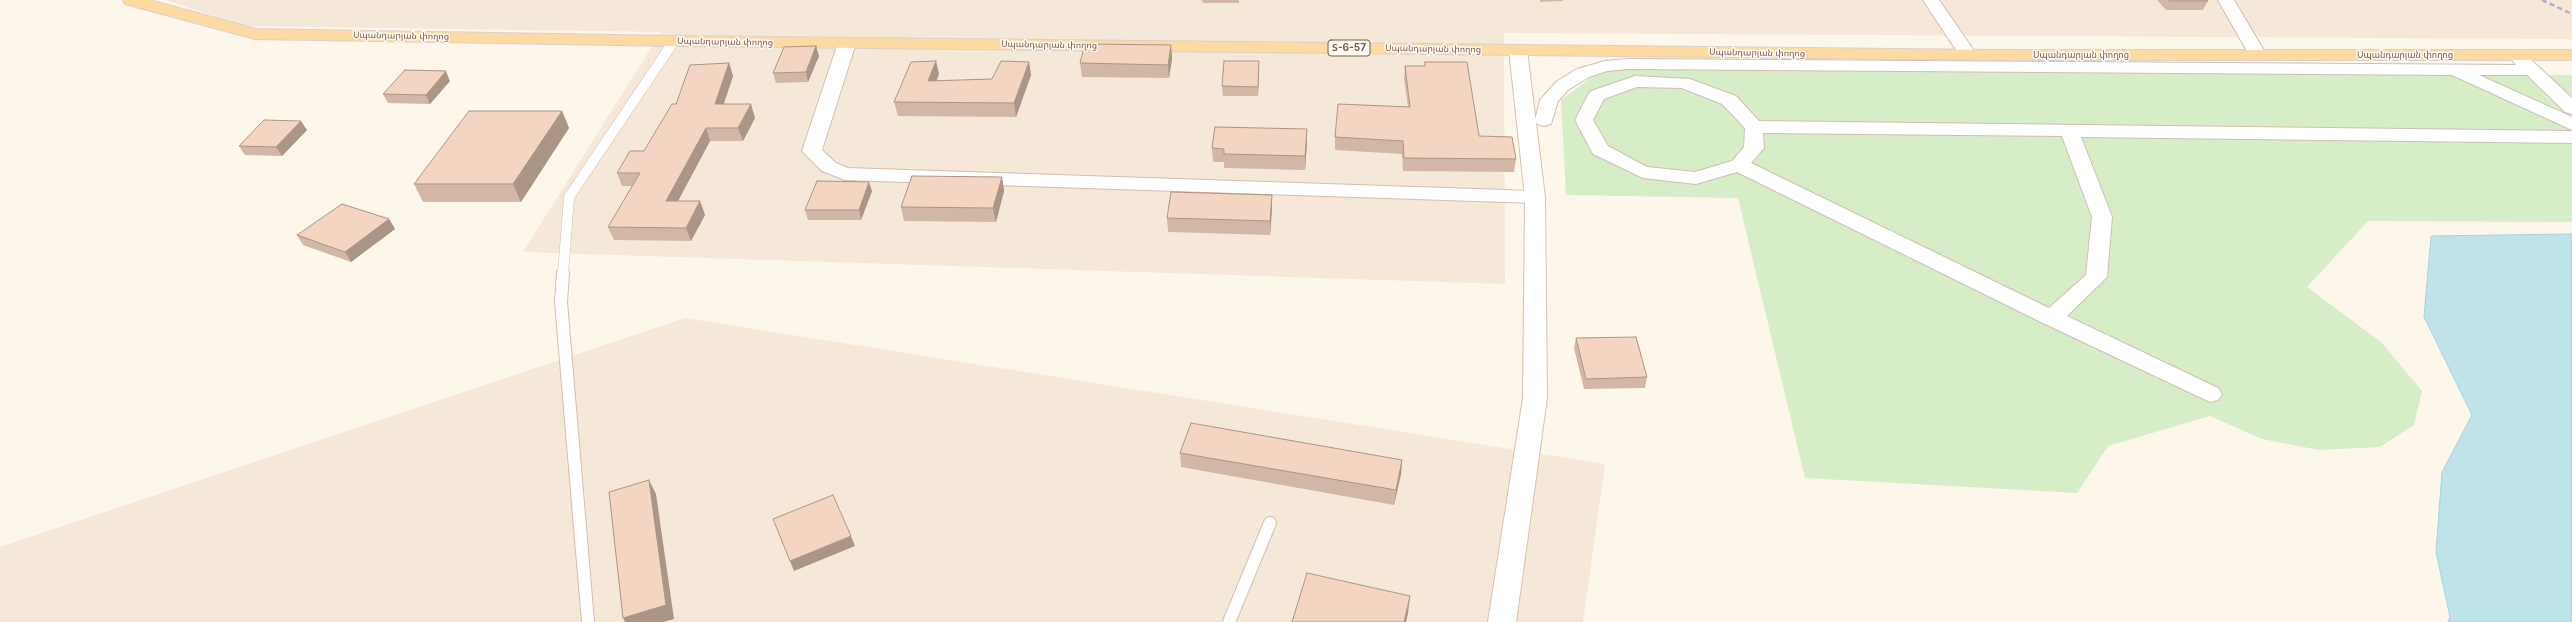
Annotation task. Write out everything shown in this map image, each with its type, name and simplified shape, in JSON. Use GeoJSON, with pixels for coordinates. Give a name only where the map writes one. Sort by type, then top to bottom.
{"type":"FeatureCollection","features":[{"type":"Feature","properties":{"kind":"main road","name":"Սպանդարյան փողոց"},"geometry":{"type":"LineString","coordinates":[[131,0],[255,34],[674,41],[1968,55],[2572,55]]}},
{"type":"Feature","properties":{"kind":"street"},"geometry":{"type":"LineString","coordinates":[[1931,0],[1968,55]]}},
{"type":"Feature","properties":{"kind":"street"},"geometry":{"type":"LineString","coordinates":[[2226,0],[2257,54]]}},
{"type":"Feature","properties":{"kind":"street"},"geometry":{"type":"LineString","coordinates":[[847,43],[812,151],[829,167],[845,174],[1535,197]]}},
{"type":"Feature","properties":{"kind":"street"},"geometry":{"type":"LineString","coordinates":[[1502,622],[1535,398],[1535,197],[1518,50]]}},
{"type":"Feature","properties":{"kind":"street"},"geometry":{"type":"LineString","coordinates":[[2418,55],[2572,124]]}},
{"type":"Feature","properties":{"kind":"street"},"geometry":{"type":"LineString","coordinates":[[2516,55],[2572,108]]}},
{"type":"Feature","properties":{"kind":"street"},"geometry":{"type":"LineString","coordinates":[[1544,120],[1550,100],[1562,86],[1583,73],[1605,66],[1672,73],[2531,70]]}},
{"type":"Feature","properties":{"kind":"street"},"geometry":{"type":"LineString","coordinates":[[1672,73],[1684,83],[1728,100],[1754,127],[1754,148],[1739,165],[1696,178],[1643,172],[1600,150],[1584,120],[1597,95],[1635,81],[1672,73]]}},
{"type":"Feature","properties":{"kind":"street"},"geometry":{"type":"LineString","coordinates":[[1754,127],[2572,137]]}},
{"type":"Feature","properties":{"kind":"street"},"geometry":{"type":"LineString","coordinates":[[2051,318],[2096,277],[2102,218],[2069,130]]}},
{"type":"Feature","properties":{"kind":"street"},"geometry":{"type":"LineString","coordinates":[[1739,165],[2210,394]]}},
{"type":"Feature","properties":{"kind":"lane"},"geometry":{"type":"LineString","coordinates":[[588,622],[561,302],[570,197],[674,41]]}},
{"type":"Feature","properties":{"kind":"lane"},"geometry":{"type":"LineString","coordinates":[[1229,622],[1270,523]]}},
{"type":"Feature","properties":{"kind":"shaded area"},"geometry":{"type":"Polygon","coordinates":[[[166,0],[2572,0],[2572,39],[1504,33],[1505,284],[523,252],[661,32],[242,26],[166,0]]]}},
{"type":"Feature","properties":{"kind":"shaded area"},"geometry":{"type":"Polygon","coordinates":[[[685,318],[1605,464],[1583,622],[0,622],[0,547],[685,318]]]}},
{"type":"Feature","properties":{"kind":"green space"},"geometry":{"type":"Polygon","coordinates":[[[1604,68],[2572,75],[2572,222],[2368,221],[2307,287],[2381,342],[2422,391],[2414,425],[2380,447],[2319,450],[2262,439],[2210,416],[2108,446],[2077,493],[1805,478],[1738,198],[1566,195],[1561,100],[1604,68]]]}},
{"type":"Feature","properties":{"kind":"water"},"geometry":{"type":"Polygon","coordinates":[[[2572,234],[2572,622],[2448,622],[2450,617],[2436,552],[2442,472],[2472,415],[2424,317],[2431,236],[2572,234]]]}},
{"type":"Feature","properties":{"kind":"building"},"geometry":{"type":"Polygon","coordinates":[[[2169,0],[2207,0],[2208,1],[2170,1],[2169,0]]]}},
{"type":"Feature","properties":{"kind":"building"},"geometry":{"type":"Polygon","coordinates":[[[1085,44],[1171,45],[1168,65],[1080,63],[1085,44]]]}},
{"type":"Feature","properties":{"kind":"building"},"geometry":{"type":"Polygon","coordinates":[[[816,46],[806,72],[773,73],[784,47],[816,46]]]}},
{"type":"Feature","properties":{"kind":"building"},"geometry":{"type":"Polygon","coordinates":[[[936,61],[928,81],[992,79],[1001,61],[1029,62],[1014,103],[894,102],[911,62],[936,61]]]}},
{"type":"Feature","properties":{"kind":"building"},"geometry":{"type":"Polygon","coordinates":[[[1224,61],[1259,61],[1258,87],[1222,86],[1224,61]]]}},
{"type":"Feature","properties":{"kind":"building"},"geometry":{"type":"Polygon","coordinates":[[[1425,62],[1467,62],[1479,136],[1512,137],[1516,159],[1404,158],[1403,141],[1335,137],[1338,104],[1410,107],[1405,66],[1425,66],[1425,62]]]}},
{"type":"Feature","properties":{"kind":"building"},"geometry":{"type":"Polygon","coordinates":[[[729,63],[715,104],[751,104],[738,128],[706,128],[666,201],[700,201],[686,228],[608,227],[640,173],[617,173],[630,151],[644,151],[672,104],[676,104],[690,65],[729,63]]]}},
{"type":"Feature","properties":{"kind":"building"},"geometry":{"type":"Polygon","coordinates":[[[405,70],[446,71],[426,95],[383,94],[405,70]]]}},
{"type":"Feature","properties":{"kind":"building"},"geometry":{"type":"Polygon","coordinates":[[[469,111],[562,111],[513,184],[414,184],[469,111]]]}},
{"type":"Feature","properties":{"kind":"building"},"geometry":{"type":"Polygon","coordinates":[[[264,120],[301,121],[276,147],[239,146],[264,120]]]}},
{"type":"Feature","properties":{"kind":"building"},"geometry":{"type":"Polygon","coordinates":[[[1215,127],[1307,129],[1305,156],[1224,154],[1224,149],[1212,148],[1215,127]]]}},
{"type":"Feature","properties":{"kind":"building"},"geometry":{"type":"Polygon","coordinates":[[[912,176],[1002,177],[993,208],[901,207],[912,176]]]}},
{"type":"Feature","properties":{"kind":"building"},"geometry":{"type":"Polygon","coordinates":[[[817,181],[869,182],[859,210],[805,210],[817,181]]]}},
{"type":"Feature","properties":{"kind":"building"},"geometry":{"type":"Polygon","coordinates":[[[1171,192],[1272,195],[1270,221],[1167,218],[1171,192]]]}},
{"type":"Feature","properties":{"kind":"building"},"geometry":{"type":"Polygon","coordinates":[[[342,204],[389,219],[345,252],[297,235],[342,204]]]}},
{"type":"Feature","properties":{"kind":"building"},"geometry":{"type":"Polygon","coordinates":[[[1636,337],[1647,377],[1586,379],[1576,338],[1636,337]]]}},
{"type":"Feature","properties":{"kind":"building"},"geometry":{"type":"Polygon","coordinates":[[[1191,423],[1402,460],[1396,490],[1180,453],[1191,423]]]}},
{"type":"Feature","properties":{"kind":"building"},"geometry":{"type":"Polygon","coordinates":[[[649,480],[666,605],[623,618],[609,492],[649,480]]]}},
{"type":"Feature","properties":{"kind":"building"},"geometry":{"type":"Polygon","coordinates":[[[833,495],[851,536],[790,561],[773,519],[833,495]]]}},
{"type":"Feature","properties":{"kind":"building"},"geometry":{"type":"Polygon","coordinates":[[[1307,573],[1410,596],[1404,622],[1292,622],[1307,573]]]}},
{"type":"Feature","properties":{"kind":"railway"},"geometry":{"type":"LineString","coordinates":[[2542,0],[2572,14]]}}]}
